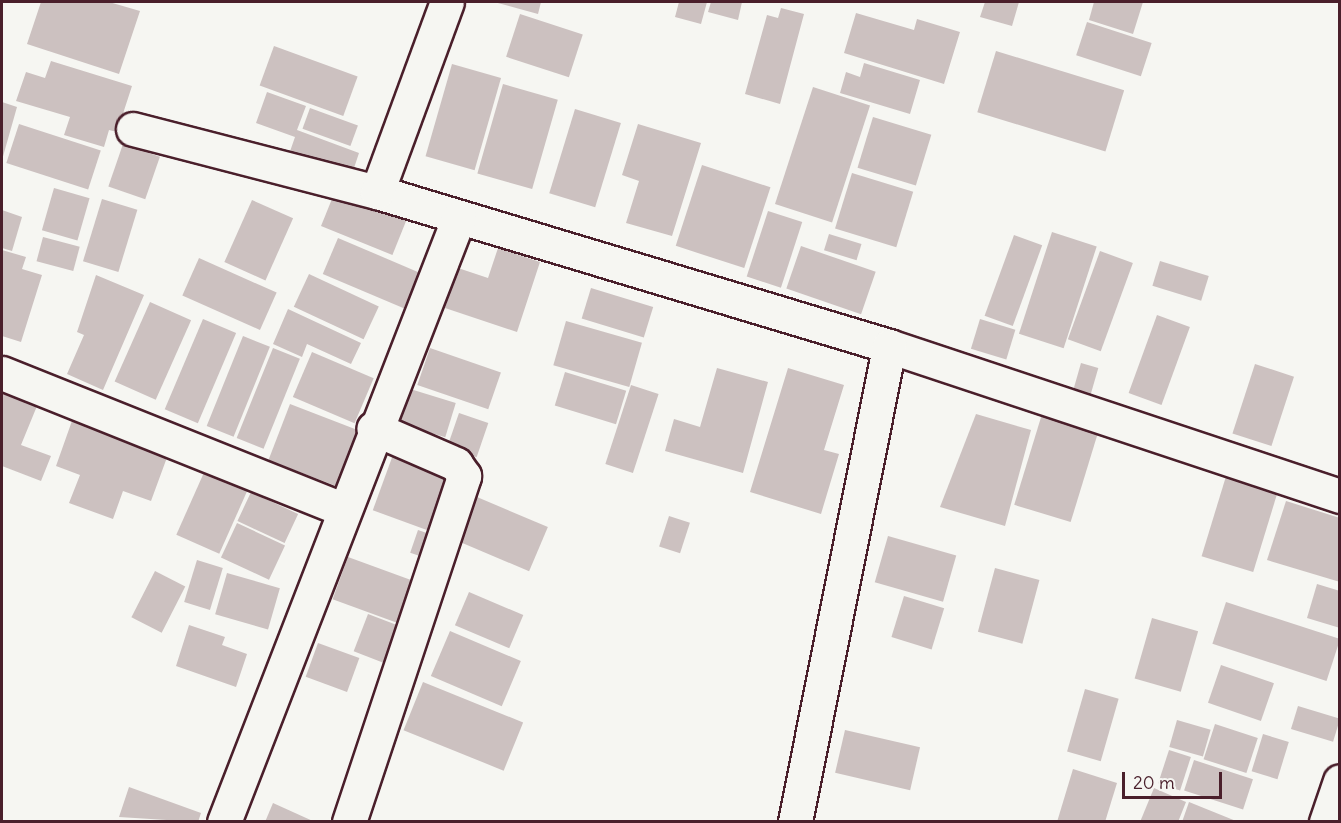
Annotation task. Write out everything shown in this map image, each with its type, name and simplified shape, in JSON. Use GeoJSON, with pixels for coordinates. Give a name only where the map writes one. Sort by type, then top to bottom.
{"type":"FeatureCollection","features":[{"type":"Feature","properties":{"kind":"street"},"geometry":{"type":"LineString","coordinates":[[377,192],[447,2]]}},
{"type":"Feature","properties":{"kind":"street"},"geometry":{"type":"LineString","coordinates":[[133,129],[377,192],[889,346],[1340,496]]}},
{"type":"Feature","properties":{"kind":"street"},"geometry":{"type":"LineString","coordinates":[[224,822],[270,714],[373,428],[459,217]]}},
{"type":"Feature","properties":{"kind":"street"},"geometry":{"type":"LineString","coordinates":[[795,822],[889,346]]}},
{"type":"Feature","properties":{"kind":"street"},"geometry":{"type":"LineString","coordinates":[[2,373],[344,510]]}},
{"type":"Feature","properties":{"kind":"street"},"geometry":{"type":"LineString","coordinates":[[349,822],[464,476],[456,464],[373,428]]}},
{"type":"Feature","properties":{"kind":"street"},"geometry":{"type":"LineString","coordinates":[[1326,822],[1340,782]]}},
{"type":"Feature","properties":{"kind":"building"},"geometry":{"type":"Polygon","coordinates":[[[41,2],[109,2],[140,11],[119,74],[27,44],[41,2]]]}},
{"type":"Feature","properties":{"kind":"building"},"geometry":{"type":"Polygon","coordinates":[[[494,2],[541,2],[538,14],[494,2]]]}},
{"type":"Feature","properties":{"kind":"building"},"geometry":{"type":"Polygon","coordinates":[[[679,2],[707,2],[701,24],[675,17],[679,2]]]}},
{"type":"Feature","properties":{"kind":"building"},"geometry":{"type":"Polygon","coordinates":[[[711,2],[742,2],[738,20],[708,12],[711,2]]]}},
{"type":"Feature","properties":{"kind":"building"},"geometry":{"type":"Polygon","coordinates":[[[985,2],[1019,2],[1012,26],[980,17],[985,2]]]}},
{"type":"Feature","properties":{"kind":"building"},"geometry":{"type":"Polygon","coordinates":[[[1094,2],[1143,2],[1133,34],[1089,20],[1094,2]]]}},
{"type":"Feature","properties":{"kind":"building"},"geometry":{"type":"Polygon","coordinates":[[[781,8],[804,14],[780,104],[745,94],[767,15],[778,18],[781,8]]]}},
{"type":"Feature","properties":{"kind":"building"},"geometry":{"type":"Polygon","coordinates":[[[856,13],[914,30],[917,19],[960,32],[944,84],[844,53],[856,13]]]}},
{"type":"Feature","properties":{"kind":"building"},"geometry":{"type":"Polygon","coordinates":[[[520,14],[583,34],[569,77],[506,57],[520,14]]]}},
{"type":"Feature","properties":{"kind":"building"},"geometry":{"type":"Polygon","coordinates":[[[1087,22],[1152,43],[1141,76],[1076,55],[1087,22]]]}},
{"type":"Feature","properties":{"kind":"building"},"geometry":{"type":"Polygon","coordinates":[[[274,46],[358,76],[343,116],[260,85],[274,46]]]}},
{"type":"Feature","properties":{"kind":"building"},"geometry":{"type":"Polygon","coordinates":[[[996,51],[1124,90],[1105,151],[977,112],[996,51]]]}},
{"type":"Feature","properties":{"kind":"building"},"geometry":{"type":"Polygon","coordinates":[[[51,61],[132,86],[117,132],[109,130],[104,147],[64,135],[70,117],[16,101],[26,72],[45,78],[51,61]]]}},
{"type":"Feature","properties":{"kind":"building"},"geometry":{"type":"Polygon","coordinates":[[[864,63],[920,80],[910,114],[840,93],[846,72],[860,77],[864,63]]]}},
{"type":"Feature","properties":{"kind":"building"},"geometry":{"type":"Polygon","coordinates":[[[452,64],[501,78],[475,170],[426,156],[452,64]]]}},
{"type":"Feature","properties":{"kind":"building"},"geometry":{"type":"Polygon","coordinates":[[[503,84],[558,100],[532,189],[477,173],[503,84]]]}},
{"type":"Feature","properties":{"kind":"building"},"geometry":{"type":"Polygon","coordinates":[[[813,87],[870,106],[832,223],[775,204],[813,87]]]}},
{"type":"Feature","properties":{"kind":"building"},"geometry":{"type":"Polygon","coordinates":[[[267,92],[306,106],[297,130],[359,153],[349,183],[287,160],[295,137],[256,123],[267,92]]]}},
{"type":"Feature","properties":{"kind":"building"},"geometry":{"type":"Polygon","coordinates":[[[2,102],[17,107],[2,160],[2,102]]]}},
{"type":"Feature","properties":{"kind":"building"},"geometry":{"type":"Polygon","coordinates":[[[310,108],[358,125],[350,146],[302,129],[310,108]]]}},
{"type":"Feature","properties":{"kind":"building"},"geometry":{"type":"Polygon","coordinates":[[[575,109],[621,123],[595,207],[549,193],[575,109]]]}},
{"type":"Feature","properties":{"kind":"building"},"geometry":{"type":"Polygon","coordinates":[[[873,117],[931,135],[916,186],[858,168],[873,117]]]}},
{"type":"Feature","properties":{"kind":"building"},"geometry":{"type":"Polygon","coordinates":[[[19,124],[101,151],[88,190],[6,163],[19,124]]]}},
{"type":"Feature","properties":{"kind":"building"},"geometry":{"type":"Polygon","coordinates":[[[638,124],[701,143],[672,236],[626,223],[639,181],[622,175],[638,124]]]}},
{"type":"Feature","properties":{"kind":"building"},"geometry":{"type":"Polygon","coordinates":[[[123,144],[160,157],[145,199],[108,187],[123,144]]]}},
{"type":"Feature","properties":{"kind":"building"},"geometry":{"type":"Polygon","coordinates":[[[702,165],[770,187],[744,268],[676,246],[702,165]]]}},
{"type":"Feature","properties":{"kind":"building"},"geometry":{"type":"Polygon","coordinates":[[[852,173],[913,192],[896,247],[835,228],[852,173]]]}},
{"type":"Feature","properties":{"kind":"building"},"geometry":{"type":"Polygon","coordinates":[[[54,188],[90,198],[77,240],[42,230],[54,188]]]}},
{"type":"Feature","properties":{"kind":"building"},"geometry":{"type":"Polygon","coordinates":[[[336,189],[407,218],[392,255],[321,226],[336,189]]]}},
{"type":"Feature","properties":{"kind":"building"},"geometry":{"type":"Polygon","coordinates":[[[102,199],[137,210],[118,272],[83,261],[102,199]]]}},
{"type":"Feature","properties":{"kind":"building"},"geometry":{"type":"Polygon","coordinates":[[[252,200],[293,218],[265,280],[224,262],[252,200]]]}},
{"type":"Feature","properties":{"kind":"building"},"geometry":{"type":"Polygon","coordinates":[[[2,210],[22,217],[12,251],[2,248],[2,210]]]}},
{"type":"Feature","properties":{"kind":"building"},"geometry":{"type":"Polygon","coordinates":[[[768,211],[802,222],[781,288],[747,277],[768,211]]]}},
{"type":"Feature","properties":{"kind":"building"},"geometry":{"type":"Polygon","coordinates":[[[1052,232],[1097,247],[1064,348],[1019,334],[1052,232]]]}},
{"type":"Feature","properties":{"kind":"building"},"geometry":{"type":"Polygon","coordinates":[[[829,234],[862,244],[857,260],[824,250],[829,234]]]}},
{"type":"Feature","properties":{"kind":"building"},"geometry":{"type":"Polygon","coordinates":[[[1014,235],[1042,245],[1013,326],[985,316],[1014,235]]]}},
{"type":"Feature","properties":{"kind":"building"},"geometry":{"type":"Polygon","coordinates":[[[43,237],[80,247],[73,271],[37,261],[43,237]]]}},
{"type":"Feature","properties":{"kind":"building"},"geometry":{"type":"Polygon","coordinates":[[[338,238],[419,272],[404,308],[323,274],[338,238]]]}},
{"type":"Feature","properties":{"kind":"building"},"geometry":{"type":"Polygon","coordinates":[[[801,246],[876,272],[861,314],[786,289],[801,246]]]}},
{"type":"Feature","properties":{"kind":"building"},"geometry":{"type":"Polygon","coordinates":[[[498,248],[540,262],[517,332],[445,308],[458,268],[488,278],[498,248]]]}},
{"type":"Feature","properties":{"kind":"building"},"geometry":{"type":"Polygon","coordinates":[[[2,250],[26,257],[22,269],[42,275],[21,342],[2,336],[2,250]]]}},
{"type":"Feature","properties":{"kind":"building"},"geometry":{"type":"Polygon","coordinates":[[[1100,251],[1133,263],[1101,351],[1068,339],[1100,251]]]}},
{"type":"Feature","properties":{"kind":"building"},"geometry":{"type":"Polygon","coordinates":[[[199,258],[277,293],[260,330],[182,295],[199,258]]]}},
{"type":"Feature","properties":{"kind":"building"},"geometry":{"type":"Polygon","coordinates":[[[1160,261],[1209,276],[1201,301],[1152,286],[1160,261]]]}},
{"type":"Feature","properties":{"kind":"building"},"geometry":{"type":"Polygon","coordinates":[[[309,274],[379,307],[364,339],[294,307],[309,274]]]}},
{"type":"Feature","properties":{"kind":"building"},"geometry":{"type":"Polygon","coordinates":[[[96,275],[144,295],[103,390],[67,374],[84,335],[77,332],[96,275]]]}},
{"type":"Feature","properties":{"kind":"building"},"geometry":{"type":"Polygon","coordinates":[[[591,288],[653,307],[644,338],[582,319],[591,288]]]}},
{"type":"Feature","properties":{"kind":"building"},"geometry":{"type":"Polygon","coordinates":[[[150,302],[191,320],[156,400],[115,381],[150,302]]]}},
{"type":"Feature","properties":{"kind":"building"},"geometry":{"type":"Polygon","coordinates":[[[288,309],[361,343],[351,364],[307,344],[302,357],[273,344],[288,309]]]}},
{"type":"Feature","properties":{"kind":"building"},"geometry":{"type":"Polygon","coordinates":[[[1157,315],[1190,327],[1162,405],[1129,393],[1157,315]]]}},
{"type":"Feature","properties":{"kind":"building"},"geometry":{"type":"Polygon","coordinates":[[[203,319],[236,333],[198,423],[165,409],[203,319]]]}},
{"type":"Feature","properties":{"kind":"building"},"geometry":{"type":"Polygon","coordinates":[[[980,319],[1015,330],[1006,359],[971,349],[980,319]]]}},
{"type":"Feature","properties":{"kind":"building"},"geometry":{"type":"Polygon","coordinates":[[[566,321],[642,343],[629,387],[553,365],[566,321]]]}},
{"type":"Feature","properties":{"kind":"building"},"geometry":{"type":"Polygon","coordinates":[[[243,336],[270,347],[234,437],[207,426],[243,336]]]}},
{"type":"Feature","properties":{"kind":"building"},"geometry":{"type":"Polygon","coordinates":[[[273,348],[300,359],[264,449],[237,438],[273,348]]]}},
{"type":"Feature","properties":{"kind":"building"},"geometry":{"type":"Polygon","coordinates":[[[430,348],[501,372],[488,409],[417,385],[430,348]]]}},
{"type":"Feature","properties":{"kind":"building"},"geometry":{"type":"Polygon","coordinates":[[[312,352],[374,378],[355,423],[293,397],[312,352]]]}},
{"type":"Feature","properties":{"kind":"building"},"geometry":{"type":"Polygon","coordinates":[[[1081,363],[1098,368],[1090,396],[1073,391],[1081,363]]]}},
{"type":"Feature","properties":{"kind":"building"},"geometry":{"type":"Polygon","coordinates":[[[1255,364],[1294,377],[1271,446],[1232,433],[1255,364]]]}},
{"type":"Feature","properties":{"kind":"building"},"geometry":{"type":"Polygon","coordinates":[[[717,368],[768,382],[743,473],[665,451],[674,419],[700,427],[717,368]]]}},
{"type":"Feature","properties":{"kind":"building"},"geometry":{"type":"Polygon","coordinates":[[[788,368],[844,385],[824,450],[839,454],[821,514],[750,492],[788,368]]]}},
{"type":"Feature","properties":{"kind":"building"},"geometry":{"type":"Polygon","coordinates":[[[565,372],[626,391],[616,424],[555,405],[565,372]]]}},
{"type":"Feature","properties":{"kind":"building"},"geometry":{"type":"Polygon","coordinates":[[[631,385],[659,394],[633,473],[605,464],[631,385]]]}},
{"type":"Feature","properties":{"kind":"building"},"geometry":{"type":"Polygon","coordinates":[[[407,388],[456,403],[445,437],[396,422],[407,388]]]}},
{"type":"Feature","properties":{"kind":"building"},"geometry":{"type":"Polygon","coordinates":[[[2,392],[37,406],[21,445],[51,456],[41,481],[2,466],[2,392]]]}},
{"type":"Feature","properties":{"kind":"building"},"geometry":{"type":"Polygon","coordinates":[[[290,404],[358,430],[337,486],[268,460],[290,404]]]}},
{"type":"Feature","properties":{"kind":"building"},"geometry":{"type":"Polygon","coordinates":[[[459,413],[488,423],[477,457],[447,447],[459,413]]]}},
{"type":"Feature","properties":{"kind":"building"},"geometry":{"type":"Polygon","coordinates":[[[976,414],[1031,430],[1005,526],[940,507],[976,414]]]}},
{"type":"Feature","properties":{"kind":"building"},"geometry":{"type":"Polygon","coordinates":[[[1042,414],[1098,431],[1071,522],[1014,505],[1042,414]]]}},
{"type":"Feature","properties":{"kind":"building"},"geometry":{"type":"Polygon","coordinates":[[[73,418],[169,452],[151,501],[123,491],[113,519],[69,503],[80,475],[56,466],[73,418]]]}},
{"type":"Feature","properties":{"kind":"building"},"geometry":{"type":"Polygon","coordinates":[[[394,452],[454,474],[433,532],[373,510],[394,452]]]}},
{"type":"Feature","properties":{"kind":"building"},"geometry":{"type":"Polygon","coordinates":[[[206,468],[249,487],[219,554],[176,535],[206,468]]]}},
{"type":"Feature","properties":{"kind":"building"},"geometry":{"type":"Polygon","coordinates":[[[1227,473],[1279,489],[1253,572],[1202,556],[1227,473]]]}},
{"type":"Feature","properties":{"kind":"building"},"geometry":{"type":"Polygon","coordinates":[[[251,492],[298,514],[285,543],[237,521],[251,492]]]}},
{"type":"Feature","properties":{"kind":"building"},"geometry":{"type":"Polygon","coordinates":[[[477,497],[548,527],[529,571],[458,541],[477,497]]]}},
{"type":"Feature","properties":{"kind":"building"},"geometry":{"type":"Polygon","coordinates":[[[1286,501],[1340,518],[1340,582],[1267,560],[1286,501]]]}},
{"type":"Feature","properties":{"kind":"building"},"geometry":{"type":"Polygon","coordinates":[[[669,516],[690,523],[680,553],[659,546],[669,516]]]}},
{"type":"Feature","properties":{"kind":"building"},"geometry":{"type":"Polygon","coordinates":[[[237,523],[285,545],[269,580],[221,557],[237,523]]]}},
{"type":"Feature","properties":{"kind":"building"},"geometry":{"type":"Polygon","coordinates":[[[418,530],[438,537],[430,560],[410,553],[418,530]]]}},
{"type":"Feature","properties":{"kind":"building"},"geometry":{"type":"Polygon","coordinates":[[[888,536],[956,556],[943,602],[875,582],[888,536]]]}},
{"type":"Feature","properties":{"kind":"building"},"geometry":{"type":"Polygon","coordinates":[[[348,557],[418,583],[403,625],[333,599],[348,557]]]}},
{"type":"Feature","properties":{"kind":"building"},"geometry":{"type":"Polygon","coordinates":[[[197,560],[223,568],[210,610],[184,602],[197,560]]]}},
{"type":"Feature","properties":{"kind":"building"},"geometry":{"type":"Polygon","coordinates":[[[995,568],[1039,580],[1022,644],[978,632],[995,568]]]}},
{"type":"Feature","properties":{"kind":"building"},"geometry":{"type":"Polygon","coordinates":[[[155,571],[185,586],[162,633],[131,617],[155,571]]]}},
{"type":"Feature","properties":{"kind":"building"},"geometry":{"type":"Polygon","coordinates":[[[227,573],[280,588],[268,629],[215,614],[227,573]]]}},
{"type":"Feature","properties":{"kind":"building"},"geometry":{"type":"Polygon","coordinates":[[[1317,584],[1340,591],[1340,628],[1307,618],[1317,584]]]}},
{"type":"Feature","properties":{"kind":"building"},"geometry":{"type":"Polygon","coordinates":[[[469,592],[523,615],[509,648],[455,625],[469,592]]]}},
{"type":"Feature","properties":{"kind":"building"},"geometry":{"type":"Polygon","coordinates":[[[904,596],[944,608],[932,649],[891,637],[904,596]]]}},
{"type":"Feature","properties":{"kind":"building"},"geometry":{"type":"Polygon","coordinates":[[[1226,602],[1340,639],[1327,681],[1212,644],[1226,602]]]}},
{"type":"Feature","properties":{"kind":"building"},"geometry":{"type":"Polygon","coordinates":[[[368,614],[405,628],[391,666],[354,651],[368,614]]]}},
{"type":"Feature","properties":{"kind":"building"},"geometry":{"type":"Polygon","coordinates":[[[1152,618],[1198,631],[1181,692],[1135,679],[1152,618]]]}},
{"type":"Feature","properties":{"kind":"building"},"geometry":{"type":"Polygon","coordinates":[[[189,625],[225,637],[222,645],[247,654],[236,687],[176,666],[189,625]]]}},
{"type":"Feature","properties":{"kind":"building"},"geometry":{"type":"Polygon","coordinates":[[[450,631],[521,661],[502,706],[431,676],[450,631]]]}},
{"type":"Feature","properties":{"kind":"building"},"geometry":{"type":"Polygon","coordinates":[[[318,643],[359,658],[347,692],[306,677],[318,643]]]}},
{"type":"Feature","properties":{"kind":"building"},"geometry":{"type":"Polygon","coordinates":[[[1221,665],[1274,683],[1261,721],[1208,703],[1221,665]]]}},
{"type":"Feature","properties":{"kind":"building"},"geometry":{"type":"Polygon","coordinates":[[[423,682],[523,722],[504,771],[404,730],[423,682]]]}},
{"type":"Feature","properties":{"kind":"building"},"geometry":{"type":"Polygon","coordinates":[[[1085,689],[1119,699],[1101,761],[1067,751],[1085,689]]]}},
{"type":"Feature","properties":{"kind":"building"},"geometry":{"type":"Polygon","coordinates":[[[1298,706],[1340,719],[1333,742],[1291,729],[1298,706]]]}},
{"type":"Feature","properties":{"kind":"building"},"geometry":{"type":"Polygon","coordinates":[[[1177,720],[1211,730],[1203,757],[1169,747],[1177,720]]]}},
{"type":"Feature","properties":{"kind":"building"},"geometry":{"type":"Polygon","coordinates":[[[1215,724],[1258,738],[1246,773],[1204,759],[1215,724]]]}},
{"type":"Feature","properties":{"kind":"building"},"geometry":{"type":"Polygon","coordinates":[[[845,730],[920,747],[910,790],[835,773],[845,730]]]}},
{"type":"Feature","properties":{"kind":"building"},"geometry":{"type":"Polygon","coordinates":[[[1263,734],[1289,742],[1277,779],[1252,771],[1263,734]]]}},
{"type":"Feature","properties":{"kind":"building"},"geometry":{"type":"Polygon","coordinates":[[[1169,750],[1191,757],[1180,790],[1158,783],[1169,750]]]}},
{"type":"Feature","properties":{"kind":"building"},"geometry":{"type":"Polygon","coordinates":[[[1194,760],[1253,779],[1243,810],[1184,790],[1194,760]]]}},
{"type":"Feature","properties":{"kind":"building"},"geometry":{"type":"Polygon","coordinates":[[[1073,769],[1117,783],[1105,822],[1057,822],[1073,769]]]}},
{"type":"Feature","properties":{"kind":"building"},"geometry":{"type":"Polygon","coordinates":[[[129,787],[201,813],[198,822],[119,817],[129,787]]]}},
{"type":"Feature","properties":{"kind":"building"},"geometry":{"type":"Polygon","coordinates":[[[1154,788],[1186,802],[1178,822],[1140,822],[1154,788]]]}},
{"type":"Feature","properties":{"kind":"building"},"geometry":{"type":"Polygon","coordinates":[[[1189,802],[1236,821],[1236,822],[1182,822],[1189,802]]]}},
{"type":"Feature","properties":{"kind":"building"},"geometry":{"type":"Polygon","coordinates":[[[273,803],[315,822],[265,822],[273,803]]]}}]}
